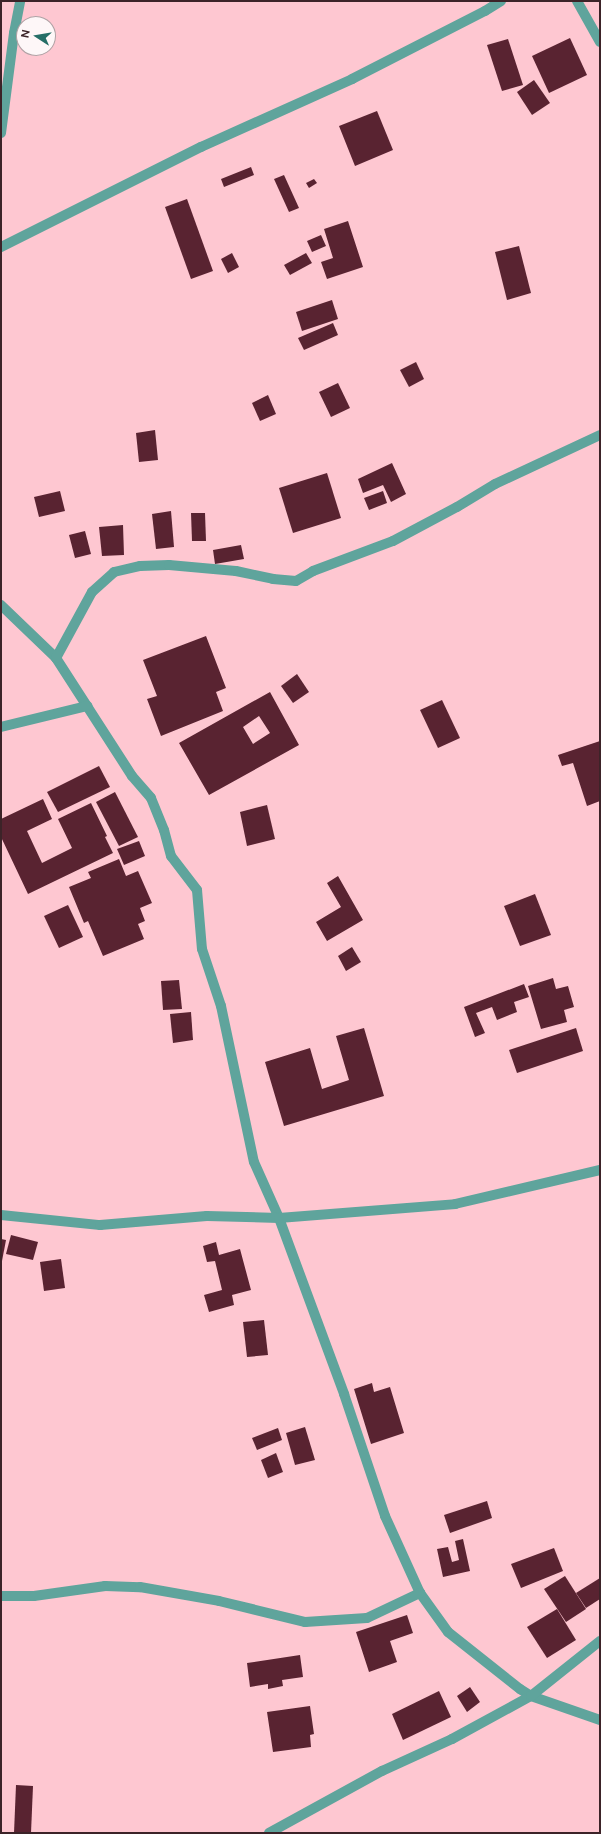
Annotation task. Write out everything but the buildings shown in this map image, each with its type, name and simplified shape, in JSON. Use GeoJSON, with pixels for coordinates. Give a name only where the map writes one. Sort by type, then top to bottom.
{"type":"FeatureCollection","features":[{"type":"Feature","properties":{"kind":"street"},"geometry":{"type":"LineString","coordinates":[[1,133],[14,33],[20,1]]}},
{"type":"Feature","properties":{"kind":"street"},"geometry":{"type":"LineString","coordinates":[[1,247],[201,147],[352,79],[485,11],[501,1]]}},
{"type":"Feature","properties":{"kind":"street"},"geometry":{"type":"LineString","coordinates":[[577,1],[600,42]]}},
{"type":"Feature","properties":{"kind":"street"},"geometry":{"type":"LineString","coordinates":[[56,658],[92,592],[114,572],[140,566],[169,565],[236,571],[273,579],[296,581],[313,571],[393,540],[456,507],[495,484],[600,435]]}},
{"type":"Feature","properties":{"kind":"street"},"geometry":{"type":"LineString","coordinates":[[1,605],[56,658],[132,776],[151,798],[164,830],[171,856],[197,890],[202,949],[221,1006],[254,1162],[278,1218],[344,1394],[385,1516],[420,1593],[448,1632],[531,1696],[600,1720]]}},
{"type":"Feature","properties":{"kind":"street"},"geometry":{"type":"LineString","coordinates":[[1,727],[87,706]]}},
{"type":"Feature","properties":{"kind":"street"},"geometry":{"type":"LineString","coordinates":[[1,1215],[100,1225],[208,1216],[278,1218],[455,1204],[600,1170]]}},
{"type":"Feature","properties":{"kind":"street"},"geometry":{"type":"LineString","coordinates":[[1,1596],[34,1596],[105,1586],[140,1587],[219,1601],[305,1622],[367,1618],[420,1593]]}},
{"type":"Feature","properties":{"kind":"street"},"geometry":{"type":"LineString","coordinates":[[269,1833],[382,1771],[452,1739],[531,1696],[600,1641]]}}]}
